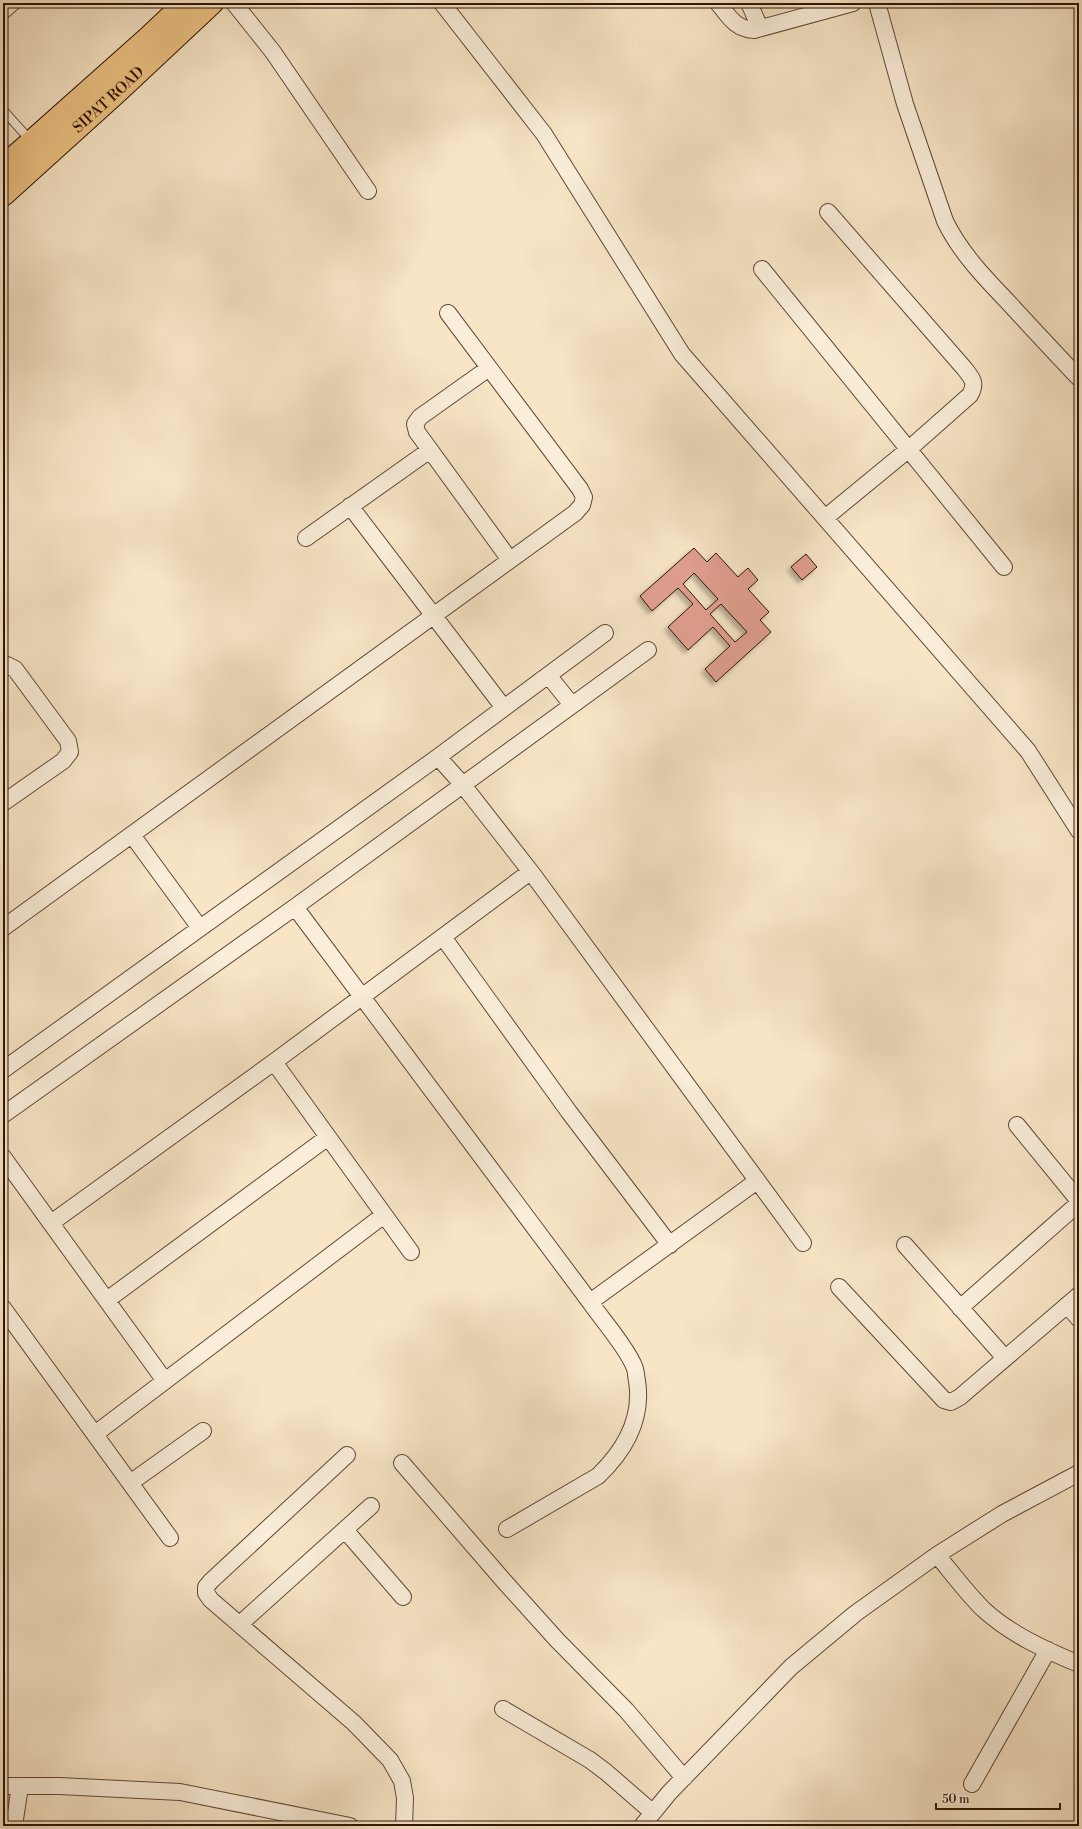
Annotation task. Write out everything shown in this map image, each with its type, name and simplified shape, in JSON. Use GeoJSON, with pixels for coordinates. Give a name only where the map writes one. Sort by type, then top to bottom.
{"type":"FeatureCollection","features":[{"type":"Feature","properties":{"kind":"highway","name":"SIPAT ROAD"},"geometry":{"type":"LineString","coordinates":[[8,158],[31,141],[148,38],[185,3]]}},
{"type":"Feature","properties":{"kind":"highway","name":"SIPAT ROAD"},"geometry":{"type":"LineString","coordinates":[[3,194],[118,92],[212,3]]}},
{"type":"Feature","properties":{"kind":"street"},"geometry":{"type":"LineString","coordinates":[[234,3],[273,52],[368,191]]}},
{"type":"Feature","properties":{"kind":"street"},"geometry":{"type":"LineString","coordinates":[[442,3],[544,134],[682,354],[1028,751],[1079,831]]}},
{"type":"Feature","properties":{"kind":"street"},"geometry":{"type":"LineString","coordinates":[[718,3],[731,20],[738,26],[745,29],[760,28],[853,3]]}},
{"type":"Feature","properties":{"kind":"street"},"geometry":{"type":"LineString","coordinates":[[749,3],[760,28]]}},
{"type":"Feature","properties":{"kind":"street"},"geometry":{"type":"LineString","coordinates":[[877,3],[905,104],[945,221],[952,236],[963,252],[1079,378]]}},
{"type":"Feature","properties":{"kind":"street"},"geometry":{"type":"LineString","coordinates":[[825,518],[909,449],[970,395],[975,388],[974,380],[828,212]]}},
{"type":"Feature","properties":{"kind":"street"},"geometry":{"type":"LineString","coordinates":[[762,269],[1004,567]]}},
{"type":"Feature","properties":{"kind":"street"},"geometry":{"type":"LineString","coordinates":[[3,928],[575,513],[582,505],[584,497],[580,489],[448,313]]}},
{"type":"Feature","properties":{"kind":"street"},"geometry":{"type":"LineString","coordinates":[[489,368],[420,417],[415,424],[417,432],[510,560]]}},
{"type":"Feature","properties":{"kind":"street"},"geometry":{"type":"LineString","coordinates":[[306,538],[430,450]]}},
{"type":"Feature","properties":{"kind":"street"},"geometry":{"type":"LineString","coordinates":[[350,506],[504,708]]}},
{"type":"Feature","properties":{"kind":"street"},"geometry":{"type":"LineString","coordinates":[[3,1070],[438,757],[605,633]]}},
{"type":"Feature","properties":{"kind":"street"},"geometry":{"type":"LineString","coordinates":[[3,1115],[295,907],[648,650]]}},
{"type":"Feature","properties":{"kind":"street"},"geometry":{"type":"LineString","coordinates":[[3,665],[15,669],[68,741],[70,752],[63,761],[3,803]]}},
{"type":"Feature","properties":{"kind":"street"},"geometry":{"type":"LineString","coordinates":[[548,675],[572,705]]}},
{"type":"Feature","properties":{"kind":"street"},"geometry":{"type":"LineString","coordinates":[[438,757],[463,785],[530,872],[804,1243]]}},
{"type":"Feature","properties":{"kind":"street"},"geometry":{"type":"LineString","coordinates":[[132,835],[200,928]]}},
{"type":"Feature","properties":{"kind":"street"},"geometry":{"type":"LineString","coordinates":[[51,1223],[274,1062],[530,872]]}},
{"type":"Feature","properties":{"kind":"street"},"geometry":{"type":"LineString","coordinates":[[295,907],[363,996],[513,1201],[590,1302],[634,1366],[638,1392],[638,1412],[622,1449],[598,1476],[507,1529]]}},
{"type":"Feature","properties":{"kind":"street"},"geometry":{"type":"LineString","coordinates":[[443,937],[569,1112],[670,1245]]}},
{"type":"Feature","properties":{"kind":"street"},"geometry":{"type":"LineString","coordinates":[[274,1062],[411,1252]]}},
{"type":"Feature","properties":{"kind":"street"},"geometry":{"type":"LineString","coordinates":[[960,1308],[1079,1202],[1017,1125]]}},
{"type":"Feature","properties":{"kind":"street"},"geometry":{"type":"LineString","coordinates":[[107,1300],[328,1137]]}},
{"type":"Feature","properties":{"kind":"street"},"geometry":{"type":"LineString","coordinates":[[3,1157],[165,1381]]}},
{"type":"Feature","properties":{"kind":"street"},"geometry":{"type":"LineString","coordinates":[[590,1302],[758,1181]]}},
{"type":"Feature","properties":{"kind":"street"},"geometry":{"type":"LineString","coordinates":[[95,1434],[384,1215]]}},
{"type":"Feature","properties":{"kind":"street"},"geometry":{"type":"LineString","coordinates":[[905,1245],[1005,1358]]}},
{"type":"Feature","properties":{"kind":"street"},"geometry":{"type":"LineString","coordinates":[[839,1287],[944,1400],[951,1402],[960,1397],[1079,1295]]}},
{"type":"Feature","properties":{"kind":"street"},"geometry":{"type":"LineString","coordinates":[[1067,1305],[1079,1319]]}},
{"type":"Feature","properties":{"kind":"street"},"geometry":{"type":"LineString","coordinates":[[3,1308],[170,1538]]}},
{"type":"Feature","properties":{"kind":"street"},"geometry":{"type":"LineString","coordinates":[[130,1483],[203,1431]]}},
{"type":"Feature","properties":{"kind":"street"},"geometry":{"type":"LineString","coordinates":[[347,1455],[211,1581],[206,1587],[206,1593],[211,1600],[354,1723],[390,1760],[402,1781],[405,1798],[404,1826]]}},
{"type":"Feature","properties":{"kind":"street"},"geometry":{"type":"LineString","coordinates":[[402,1463],[508,1586],[557,1640],[626,1710],[684,1778]]}},
{"type":"Feature","properties":{"kind":"street"},"geometry":{"type":"LineString","coordinates":[[642,1826],[652,1812],[791,1667],[856,1613],[937,1555],[1002,1514],[1079,1473]]}},
{"type":"Feature","properties":{"kind":"street"},"geometry":{"type":"LineString","coordinates":[[240,1624],[371,1506]]}},
{"type":"Feature","properties":{"kind":"street"},"geometry":{"type":"LineString","coordinates":[[345,1530],[403,1597]]}},
{"type":"Feature","properties":{"kind":"street"},"geometry":{"type":"LineString","coordinates":[[937,1555],[969,1594],[998,1622],[1025,1639],[1079,1664]]}},
{"type":"Feature","properties":{"kind":"street"},"geometry":{"type":"LineString","coordinates":[[972,1784],[1048,1650]]}},
{"type":"Feature","properties":{"kind":"street"},"geometry":{"type":"LineString","coordinates":[[503,1709],[590,1760],[652,1812]]}},
{"type":"Feature","properties":{"kind":"street"},"geometry":{"type":"LineString","coordinates":[[3,1786],[180,1792],[350,1826]]}},
{"type":"Feature","properties":{"kind":"street"},"geometry":{"type":"LineString","coordinates":[[14,1826],[20,1786]]}},
{"type":"Feature","properties":{"kind":"lane"},"geometry":{"type":"LineString","coordinates":[[3,16],[18,3]]}},
{"type":"Feature","properties":{"kind":"lane"},"geometry":{"type":"LineString","coordinates":[[3,110],[31,141]]}},
{"type":"Feature","properties":{"kind":"building"},"geometry":{"type":"Polygon","coordinates":[[[694,548],[707,562],[716,553],[738,577],[748,568],[758,580],[748,589],[769,612],[760,620],[771,632],[716,682],[705,669],[730,646],[713,627],[688,650],[668,627],[693,604],[678,588],[652,611],[640,596],[694,548]],[[694,573],[683,584],[706,610],[718,599],[694,573]],[[721,604],[710,614],[735,642],[747,632],[721,604]]]}},
{"type":"Feature","properties":{"kind":"building"},"geometry":{"type":"Polygon","coordinates":[[[806,554],[817,567],[802,580],[791,567],[806,554]]]}}]}
